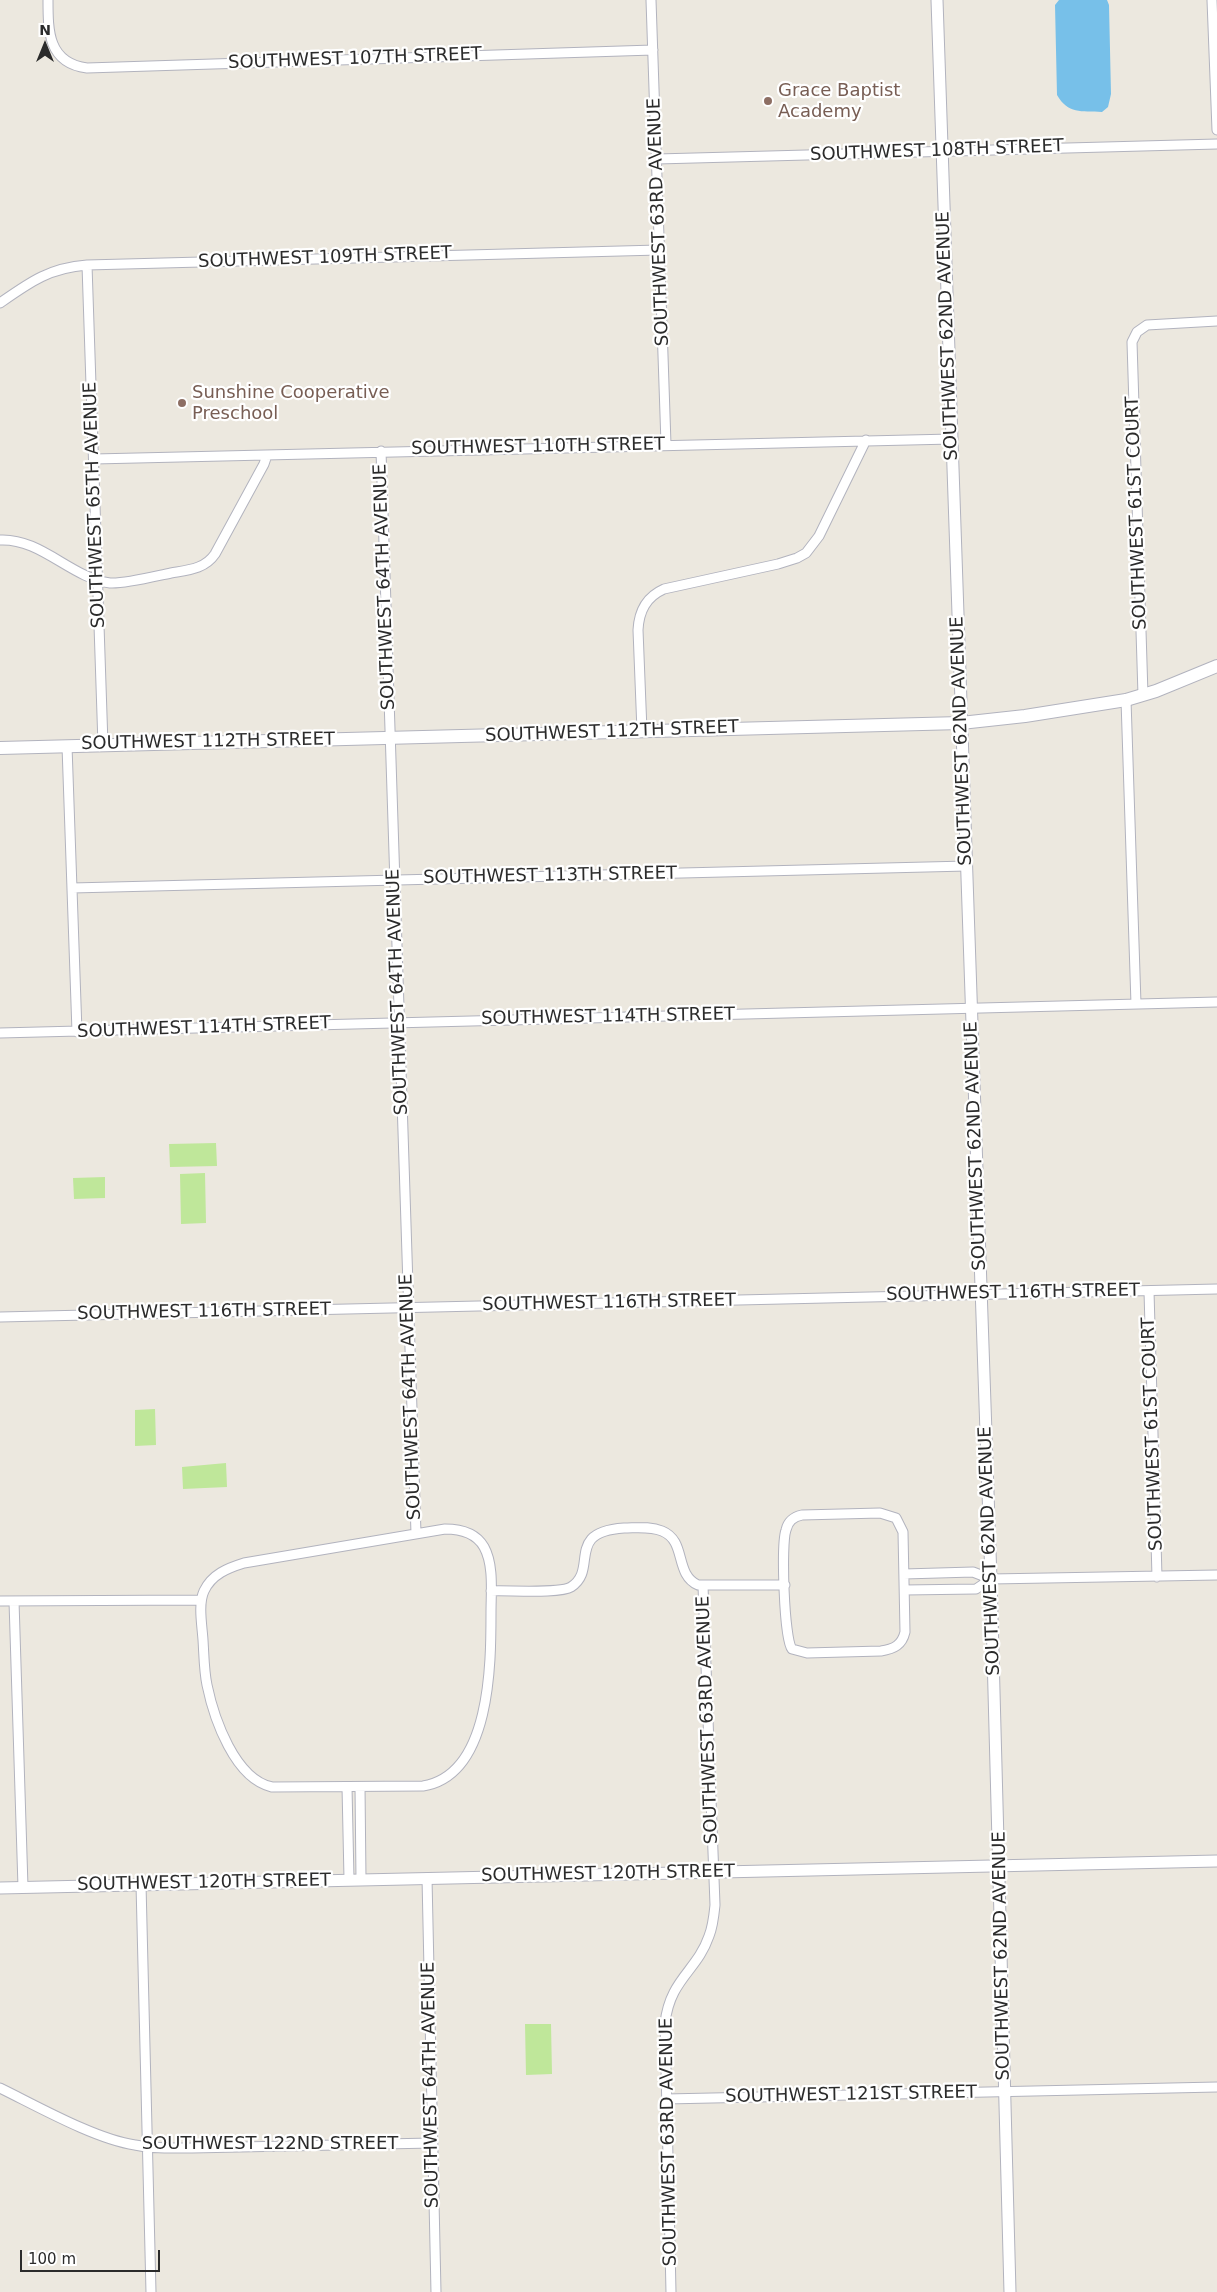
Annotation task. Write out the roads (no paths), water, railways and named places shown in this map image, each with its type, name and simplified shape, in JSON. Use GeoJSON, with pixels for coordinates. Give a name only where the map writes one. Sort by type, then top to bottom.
{"type":"FeatureCollection","features":[{"type":"Feature","properties":{"kind":"main road","name":"SOUTHWEST 112TH STREET"},"geometry":{"type":"LineString","coordinates":[[0,748],[962,723],[1025,716],[1126,700],[1217,666]]}},
{"type":"Feature","properties":{"kind":"street","name":"SOUTHWEST 107TH STREET"},"geometry":{"type":"LineString","coordinates":[[48,0],[49,34],[55,49],[60,56],[72,64],[94,68],[653,50]]}},
{"type":"Feature","properties":{"kind":"street","name":"SOUTHWEST 63RD AVENUE"},"geometry":{"type":"LineString","coordinates":[[651,0],[666,444]]}},
{"type":"Feature","properties":{"kind":"street","name":"SOUTHWEST 62ND AVENUE"},"geometry":{"type":"LineString","coordinates":[[938,0],[991,1579],[1010,2292]]}},
{"type":"Feature","properties":{"kind":"street"},"geometry":{"type":"LineString","coordinates":[[1212,0],[1217,130]]}},
{"type":"Feature","properties":{"kind":"street","name":"SOUTHWEST 108TH STREET"},"geometry":{"type":"LineString","coordinates":[[657,159],[1217,144]]}},
{"type":"Feature","properties":{"kind":"street","name":"SOUTHWEST 109TH STREET"},"geometry":{"type":"LineString","coordinates":[[0,303],[59,268],[87,265],[659,250]]}},
{"type":"Feature","properties":{"kind":"street","name":"SOUTHWEST 65TH AVENUE"},"geometry":{"type":"LineString","coordinates":[[87,265],[103,745]]}},
{"type":"Feature","properties":{"kind":"street","name":"SOUTHWEST 61ST COURT"},"geometry":{"type":"LineString","coordinates":[[1143,695],[1132,346],[1136,332],[1143,327],[1154,324],[1217,321]]}},
{"type":"Feature","properties":{"kind":"street","name":"SOUTHWEST 110TH STREET"},"geometry":{"type":"LineString","coordinates":[[94,459],[666,444],[952,439]]}},
{"type":"Feature","properties":{"kind":"street"},"geometry":{"type":"LineString","coordinates":[[642,731],[638,630],[640,616],[646,602],[655,593],[664,589],[778,564],[806,553],[819,536],[866,440]]}},
{"type":"Feature","properties":{"kind":"street","name":"SOUTHWEST 64TH AVENUE"},"geometry":{"type":"LineString","coordinates":[[381,451],[416,1533]]}},
{"type":"Feature","properties":{"kind":"street"},"geometry":{"type":"LineString","coordinates":[[0,540],[22,543],[98,579],[111,583],[186,571],[205,565],[215,554],[264,464],[267,455]]}},
{"type":"Feature","properties":{"kind":"street"},"geometry":{"type":"LineString","coordinates":[[1126,700],[1136,1004]]}},
{"type":"Feature","properties":{"kind":"street"},"geometry":{"type":"LineString","coordinates":[[67,746],[76,1032]]}},
{"type":"Feature","properties":{"kind":"street","name":"SOUTHWEST 113TH STREET"},"geometry":{"type":"LineString","coordinates":[[72,888],[967,866]]}},
{"type":"Feature","properties":{"kind":"street","name":"SOUTHWEST 114TH STREET"},"geometry":{"type":"LineString","coordinates":[[0,1033],[1217,1002]]}},
{"type":"Feature","properties":{"kind":"street","name":"SOUTHWEST 116TH STREET"},"geometry":{"type":"LineString","coordinates":[[0,1317],[1217,1289]]}},
{"type":"Feature","properties":{"kind":"street","name":"SOUTHWEST 61ST COURT"},"geometry":{"type":"LineString","coordinates":[[1149,1290],[1157,1577]]}},
{"type":"Feature","properties":{"kind":"street"},"geometry":{"type":"LineString","coordinates":[[880,1513],[896,1518],[903,1532],[904,1574],[905,1632],[904,1638],[897,1646],[880,1651],[807,1653],[792,1649],[787,1635],[784,1537],[791,1519],[807,1515],[880,1513]]}},
{"type":"Feature","properties":{"kind":"street"},"geometry":{"type":"LineString","coordinates":[[491,1591],[554,1590],[572,1586],[578,1580],[587,1546],[591,1539],[605,1530],[629,1528],[655,1529],[668,1534],[677,1544],[684,1572],[688,1579],[698,1585],[785,1585]]}},
{"type":"Feature","properties":{"kind":"street"},"geometry":{"type":"LineString","coordinates":[[455,1529],[477,1538],[487,1553],[491,1591],[491,1657],[487,1690],[480,1722],[460,1765],[448,1777],[434,1784],[272,1787],[257,1782],[244,1768],[224,1736],[207,1685],[201,1600],[210,1581],[229,1568],[416,1533],[455,1529]]}},
{"type":"Feature","properties":{"kind":"street"},"geometry":{"type":"LineString","coordinates":[[904,1574],[973,1572],[991,1579],[1217,1575]]}},
{"type":"Feature","properties":{"kind":"street"},"geometry":{"type":"LineString","coordinates":[[905,1590],[976,1589],[991,1579]]}},
{"type":"Feature","properties":{"kind":"street","name":"SOUTHWEST 63RD AVENUE"},"geometry":{"type":"LineString","coordinates":[[671,2292],[666,2099],[666,2014],[676,1986],[700,1953],[709,1936],[715,1904],[703,1586]]}},
{"type":"Feature","properties":{"kind":"street"},"geometry":{"type":"LineString","coordinates":[[0,1602],[201,1600]]}},
{"type":"Feature","properties":{"kind":"street"},"geometry":{"type":"LineString","coordinates":[[14,1601],[23,1887]]}},
{"type":"Feature","properties":{"kind":"street"},"geometry":{"type":"LineString","coordinates":[[360,1786],[361,1879]]}},
{"type":"Feature","properties":{"kind":"street"},"geometry":{"type":"LineString","coordinates":[[347,1787],[348,1879]]}},
{"type":"Feature","properties":{"kind":"street","name":"SOUTHWEST 120TH STREET"},"geometry":{"type":"LineString","coordinates":[[0,1888],[1217,1861]]}},
{"type":"Feature","properties":{"kind":"street","name":"SOUTHWEST 64TH AVENUE"},"geometry":{"type":"LineString","coordinates":[[427,1878],[436,2292]]}},
{"type":"Feature","properties":{"kind":"street"},"geometry":{"type":"LineString","coordinates":[[141,1884],[151,2292]]}},
{"type":"Feature","properties":{"kind":"street","name":"SOUTHWEST 121ST STREET"},"geometry":{"type":"LineString","coordinates":[[666,2099],[1217,2087]]}},
{"type":"Feature","properties":{"kind":"street","name":"SOUTHWEST 122ND STREET"},"geometry":{"type":"LineString","coordinates":[[0,2088],[108,2138],[147,2147],[192,2148],[432,2143]]}},
{"type":"Feature","properties":{"kind":"water"},"geometry":{"type":"Polygon","coordinates":[[[1059,0],[1107,0],[1109,5],[1111,94],[1108,107],[1102,112],[1076,110],[1066,106],[1057,95],[1055,5],[1059,0]]]}},
{"type":"Feature","properties":{"kind":"place","name":"Grace Baptist Academy"},"geometry":{"type":"Point","coordinates":[768,101]}},
{"type":"Feature","properties":{"kind":"place","name":"Sunshine Cooperative Preschool"},"geometry":{"type":"Point","coordinates":[182,403]}}]}
